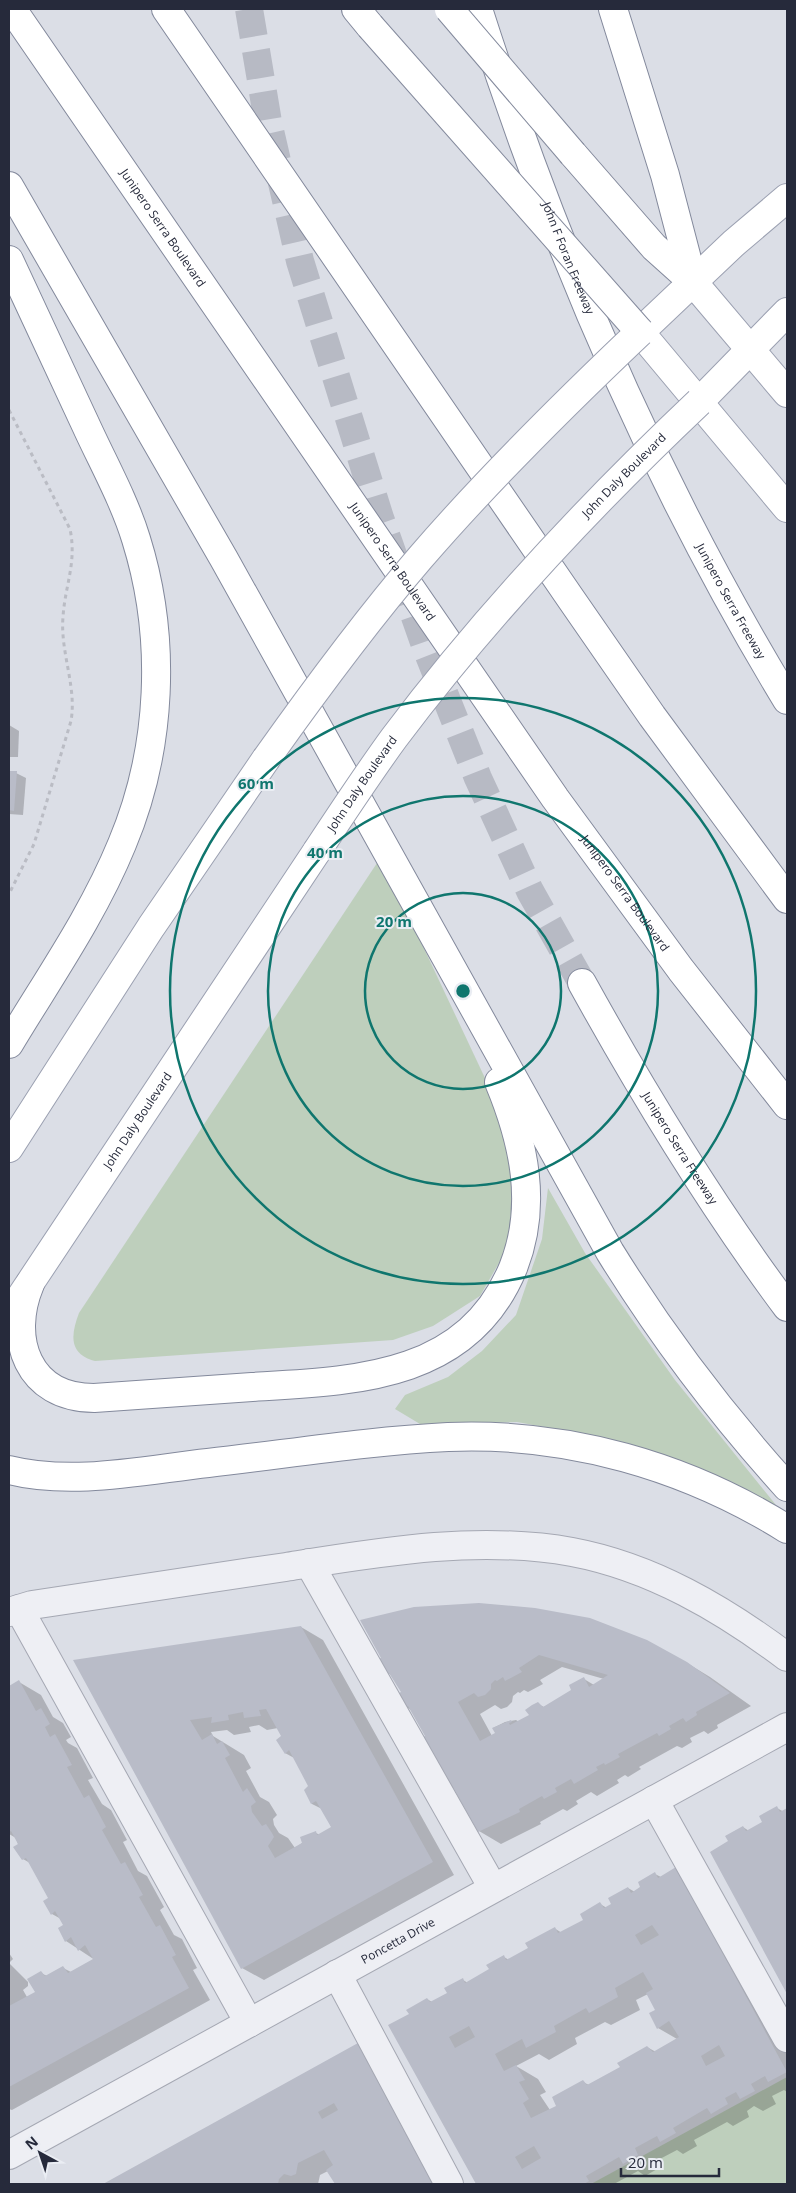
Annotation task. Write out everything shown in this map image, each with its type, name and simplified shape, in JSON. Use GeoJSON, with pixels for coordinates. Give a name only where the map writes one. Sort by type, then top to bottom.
{"type":"FeatureCollection","features":[{"type":"Feature","properties":{"kind":"main road","name":"Junipero Serra Boulevard"},"geometry":{"type":"LineString","coordinates":[[12,9],[555,798],[681,970],[787,1105]]}},
{"type":"Feature","properties":{"kind":"main road"},"geometry":{"type":"LineString","coordinates":[[166,9],[652,716],[787,899]]}},
{"type":"Feature","properties":{"kind":"main road"},"geometry":{"type":"LineString","coordinates":[[356,9],[640,332],[787,508]]}},
{"type":"Feature","properties":{"kind":"main road"},"geometry":{"type":"LineString","coordinates":[[449,9],[654,247],[693,282],[787,393]]}},
{"type":"Feature","properties":{"kind":"main road","name":"John F Foran Freeway"},"geometry":{"type":"LineString","coordinates":[[478,9],[519,129],[574,272],[606,349],[676,501]]}},
{"type":"Feature","properties":{"kind":"main road"},"geometry":{"type":"LineString","coordinates":[[613,9],[665,174],[693,282]]}},
{"type":"Feature","properties":{"kind":"main road"},"geometry":{"type":"LineString","coordinates":[[9,186],[153,434],[592,1220],[628,1281],[716,1404],[787,1487]]}},
{"type":"Feature","properties":{"kind":"main road"},"geometry":{"type":"LineString","coordinates":[[9,1148],[156,920],[266,759],[350,643],[426,552],[528,442],[693,282],[787,198]]}},
{"type":"Feature","properties":{"kind":"main road"},"geometry":{"type":"LineString","coordinates":[[9,260],[116,490],[136,538],[144,567],[154,625],[156,687],[154,720],[142,781],[123,842],[97,897],[9,1044]]}},
{"type":"Feature","properties":{"kind":"main road","name":"John Daly Boulevard"},"geometry":{"type":"LineString","coordinates":[[9,1313],[317,850],[395,738],[478,634],[570,531],[787,312]]}},
{"type":"Feature","properties":{"kind":"main road","name":"Junipero Serra Freeway"},"geometry":{"type":"LineString","coordinates":[[676,501],[727,598],[787,700]]}},
{"type":"Feature","properties":{"kind":"main road"},"geometry":{"type":"LineString","coordinates":[[30,1284],[25,1297],[21,1320],[21,1342],[25,1356],[31,1367],[49,1386],[66,1394],[83,1398],[316,1383],[370,1377],[393,1372],[434,1356],[455,1343],[486,1314],[508,1280],[522,1241],[528,1196],[522,1148],[495,1073],[385,850]]}},
{"type":"Feature","properties":{"kind":"main road","name":"Junipero Serra Freeway"},"geometry":{"type":"LineString","coordinates":[[582,983],[667,1130],[744,1247],[787,1308]]}},
{"type":"Feature","properties":{"kind":"main road"},"geometry":{"type":"LineString","coordinates":[[9,1470],[35,1475],[82,1476],[157,1470],[448,1437],[523,1439],[586,1448],[654,1466],[723,1493],[787,1529]]}},
{"type":"Feature","properties":{"kind":"street"},"geometry":{"type":"LineString","coordinates":[[249,2022],[14,1610],[32,1605],[421,1548],[466,1545],[518,1545],[573,1552],[628,1567],[680,1588],[732,1619],[787,1657]]}},
{"type":"Feature","properties":{"kind":"street"},"geometry":{"type":"LineString","coordinates":[[309,1563],[494,1888]]}},
{"type":"Feature","properties":{"kind":"street","name":"Poncetta Drive"},"geometry":{"type":"LineString","coordinates":[[9,2154],[787,1726]]}},
{"type":"Feature","properties":{"kind":"street"},"geometry":{"type":"LineString","coordinates":[[654,1800],[787,2038]]}},
{"type":"Feature","properties":{"kind":"street"},"geometry":{"type":"LineString","coordinates":[[337,1974],[449,2184]]}},
{"type":"Feature","properties":{"kind":"path"},"geometry":{"type":"LineString","coordinates":[[9,410],[70,529],[74,547],[63,617],[63,634],[72,703],[71,721],[34,844],[9,894]]}},
{"type":"Feature","properties":{"kind":"green space"},"geometry":{"type":"Polygon","coordinates":[[[381,857],[508,1127],[516,1233],[480,1296],[433,1326],[393,1340],[95,1361],[86,1358],[76,1348],[73,1336],[79,1313],[381,857]]]}},
{"type":"Feature","properties":{"kind":"green space"},"geometry":{"type":"Polygon","coordinates":[[[548,1188],[585,1253],[675,1380],[776,1505],[704,1471],[577,1433],[517,1422],[420,1424],[395,1409],[405,1395],[448,1377],[482,1351],[516,1315],[542,1239],[548,1188]]]}},
{"type":"Feature","properties":{"kind":"green space"},"geometry":{"type":"Polygon","coordinates":[[[787,2077],[787,2184],[591,2184],[787,2077]]]}},
{"type":"Feature","properties":{"kind":"building"},"geometry":{"type":"Polygon","coordinates":[[[9,771],[17,771],[14,811],[9,810],[9,771]]]}},
{"type":"Feature","properties":{"kind":"building"},"geometry":{"type":"Polygon","coordinates":[[[479,1603],[535,1608],[590,1618],[647,1640],[687,1662],[730,1693],[696,1712],[697,1715],[686,1722],[683,1718],[669,1726],[671,1729],[659,1736],[657,1733],[618,1754],[620,1757],[605,1765],[604,1763],[596,1767],[598,1770],[574,1784],[571,1779],[555,1788],[557,1792],[544,1799],[542,1796],[519,1809],[520,1812],[478,1832],[451,1784],[448,1786],[439,1772],[443,1770],[421,1738],[425,1736],[408,1706],[405,1708],[397,1694],[401,1692],[378,1659],[381,1658],[360,1620],[414,1607],[479,1603]],[[539,1655],[519,1668],[522,1672],[505,1681],[503,1677],[497,1681],[495,1680],[491,1684],[491,1689],[485,1695],[478,1697],[474,1693],[458,1702],[480,1741],[495,1733],[492,1728],[511,1720],[510,1725],[529,1715],[525,1710],[532,1705],[538,1702],[543,1707],[571,1690],[569,1685],[584,1677],[589,1687],[608,1675],[539,1655]]]}},
{"type":"Feature","properties":{"kind":"building"},"geometry":{"type":"Polygon","coordinates":[[[301,1626],[433,1862],[241,1969],[73,1660],[301,1626]],[[266,1709],[259,1710],[261,1716],[244,1718],[243,1712],[228,1715],[229,1720],[211,1723],[212,1717],[190,1720],[202,1740],[212,1734],[217,1744],[222,1741],[230,1755],[225,1758],[243,1792],[247,1788],[256,1802],[251,1806],[252,1812],[262,1826],[266,1824],[274,1837],[268,1846],[275,1858],[302,1843],[300,1837],[316,1831],[317,1835],[331,1827],[316,1801],[311,1804],[304,1790],[308,1786],[289,1750],[285,1754],[276,1740],[281,1736],[266,1709]]]}},
{"type":"Feature","properties":{"kind":"building"},"geometry":{"type":"Polygon","coordinates":[[[19,1680],[36,1711],[41,1708],[50,1724],[45,1727],[50,1737],[55,1734],[72,1765],[67,1767],[84,1798],[89,1795],[106,1827],[102,1830],[121,1864],[125,1862],[143,1895],[139,1897],[156,1927],[160,1925],[176,1955],[172,1957],[189,1988],[9,2087],[9,2006],[35,1992],[27,1979],[41,1971],[45,1976],[63,1966],[68,1973],[93,1959],[85,1945],[78,1951],[71,1937],[65,1942],[58,1928],[63,1925],[55,1911],[51,1915],[43,1901],[48,1898],[26,1858],[22,1860],[13,1847],[18,1844],[11,1831],[9,1832],[9,1686],[19,1680]]]}},
{"type":"Feature","properties":{"kind":"building"},"geometry":{"type":"Polygon","coordinates":[[[777,1806],[780,1812],[787,1808],[787,1994],[710,1852],[728,1841],[725,1836],[743,1826],[746,1831],[762,1822],[759,1816],[777,1806]]]}},
{"type":"Feature","properties":{"kind":"building"},"geometry":{"type":"Polygon","coordinates":[[[676,1867],[787,2072],[768,2082],[765,2076],[751,2084],[755,2091],[740,2099],[736,2092],[725,2098],[728,2104],[711,2114],[707,2108],[673,2128],[676,2133],[660,2142],[657,2136],[635,2148],[638,2155],[623,2164],[619,2157],[586,2176],[589,2181],[584,2184],[476,2184],[388,2025],[409,2014],[406,2010],[427,1998],[430,2002],[447,1993],[444,1988],[463,1978],[465,1983],[489,1969],[486,1965],[504,1955],[506,1960],[528,1948],[525,1943],[555,1927],[558,1933],[583,1920],[580,1914],[600,1902],[604,1908],[611,1904],[608,1898],[628,1887],[631,1893],[640,1887],[638,1882],[655,1872],[658,1878],[676,1867]],[[652,1925],[635,1935],[641,1945],[659,1935],[652,1925]],[[643,1972],[615,1988],[618,1997],[589,2013],[586,2008],[554,2026],[556,2032],[526,2048],[522,2039],[495,2054],[504,2071],[516,2065],[525,2080],[519,2082],[529,2099],[523,2103],[531,2118],[556,2106],[552,2097],[583,2080],[587,2085],[620,2067],[617,2063],[647,2046],[653,2052],[679,2037],[669,2021],[657,2029],[649,2013],[655,2010],[646,1993],[653,1989],[643,1972]],[[469,2026],[449,2037],[455,2048],[475,2037],[469,2026]],[[719,2045],[701,2056],[706,2066],[725,2056],[719,2045]],[[534,2146],[515,2157],[522,2169],[541,2158],[534,2146]]]}},
{"type":"Feature","properties":{"kind":"building"},"geometry":{"type":"Polygon","coordinates":[[[358,2043],[436,2184],[335,2184],[326,2170],[333,2165],[324,2150],[298,2163],[296,2174],[291,2176],[284,2174],[279,2179],[278,2184],[103,2184],[358,2043]],[[334,2103],[318,2112],[322,2119],[338,2110],[334,2103]]]}},
{"type":"Feature","properties":{"kind":"tunnel"},"geometry":{"type":"LineString","coordinates":[[249,9],[268,122],[300,261],[380,518],[426,648],[478,778],[530,891],[582,983]]}}]}
